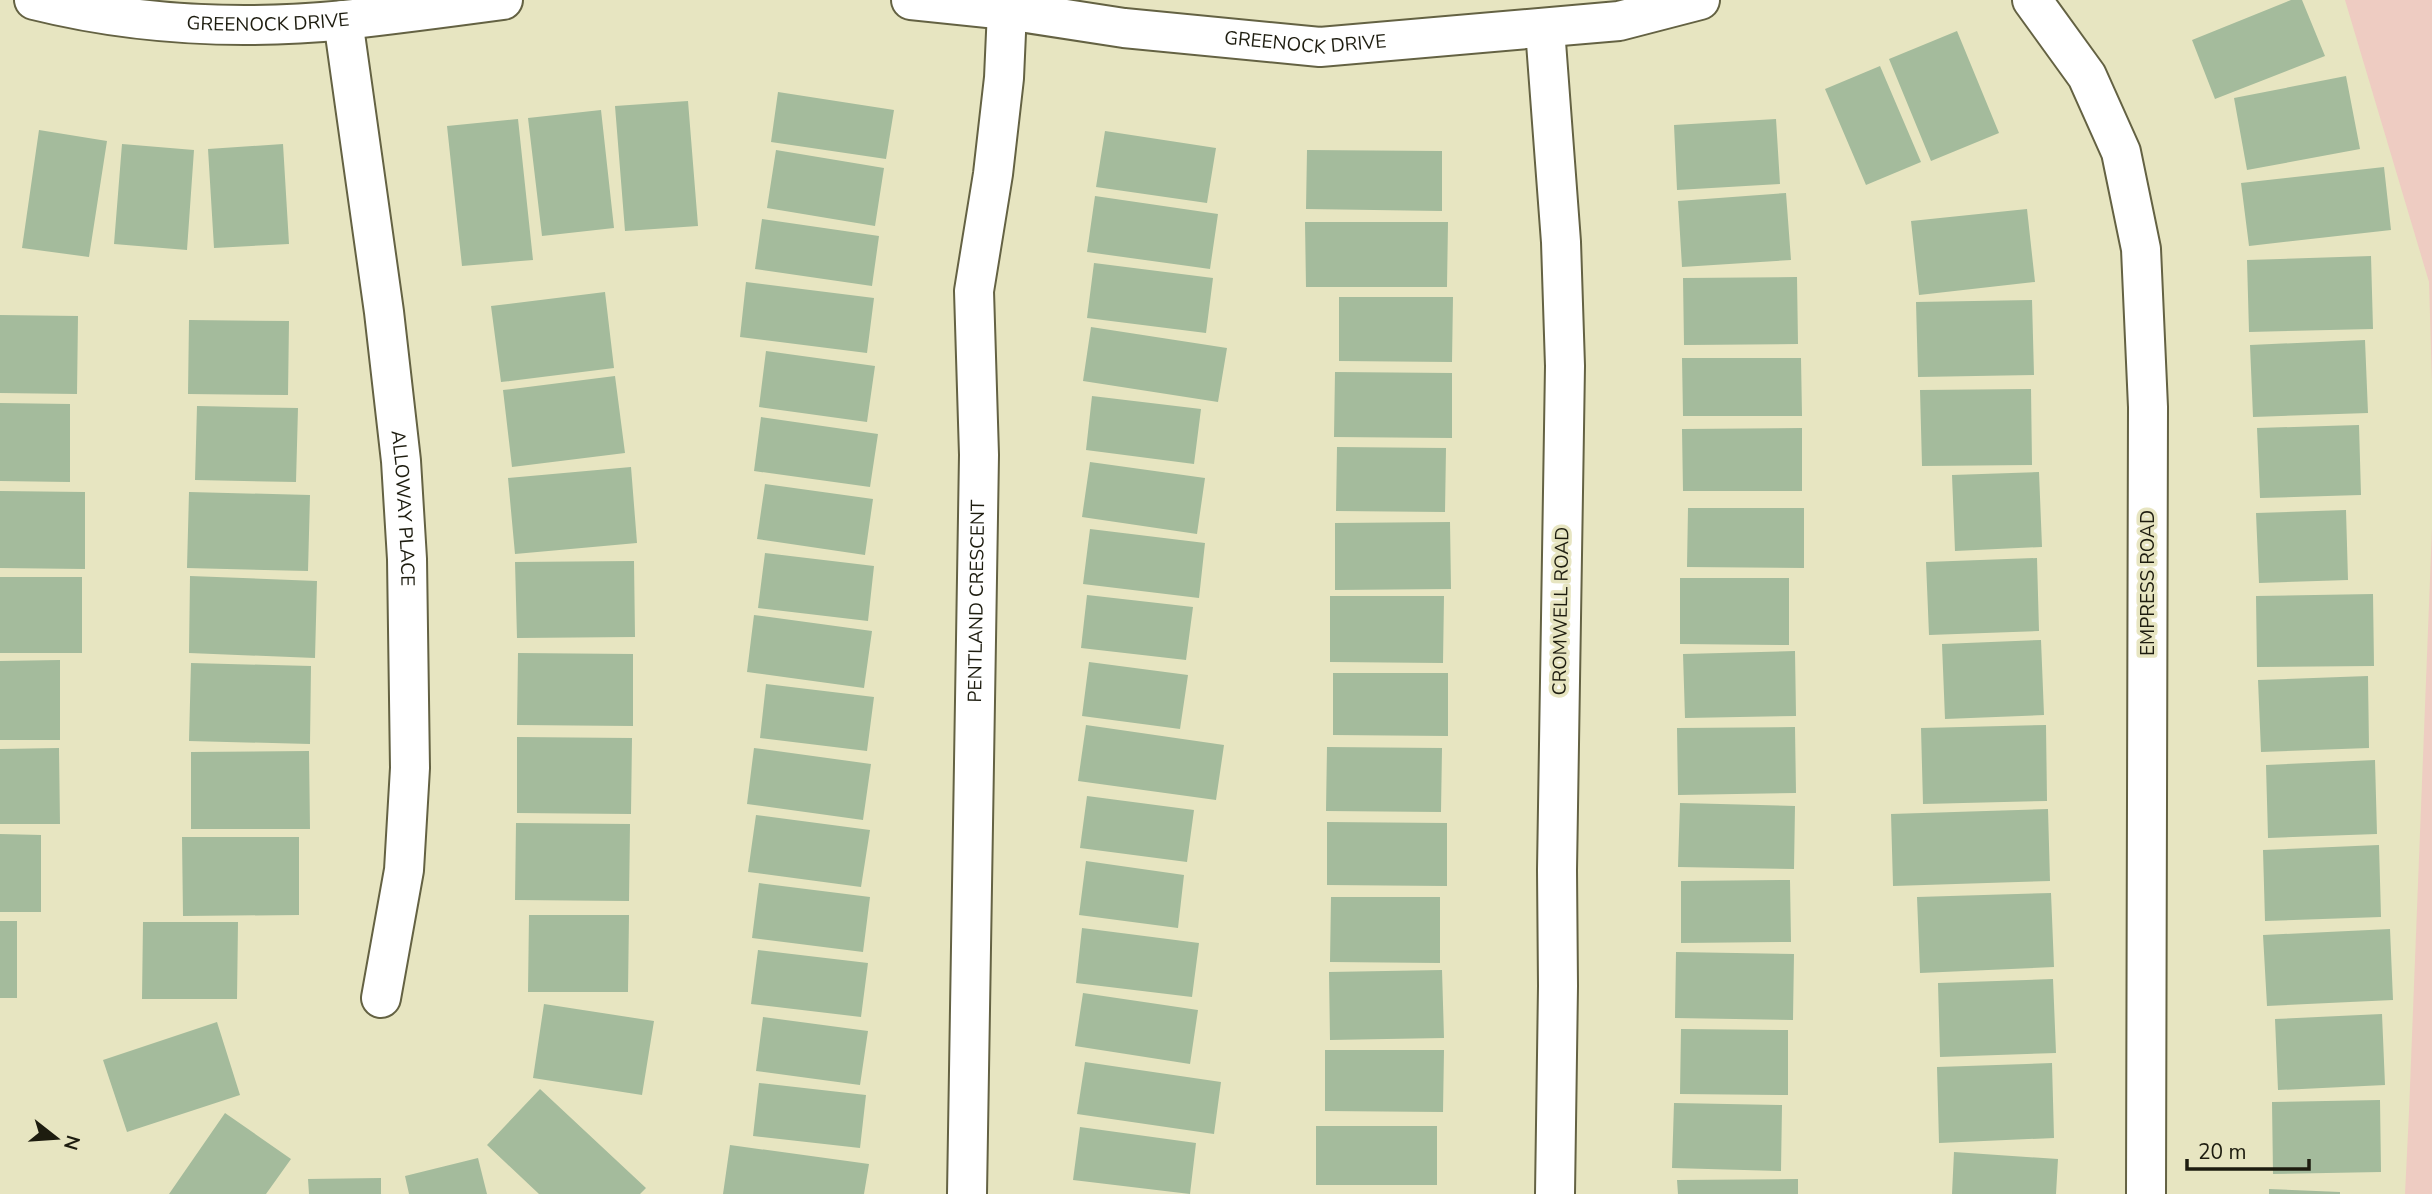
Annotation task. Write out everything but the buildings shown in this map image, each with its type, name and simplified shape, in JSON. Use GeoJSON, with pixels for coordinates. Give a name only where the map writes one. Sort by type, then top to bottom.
{"type":"FeatureCollection","features":[{"type":"Feature","properties":{"kind":"street","name":"GREENOCK DRIVE"},"geometry":{"type":"LineString","coordinates":[[34,0],[68,9],[142,20],[205,24],[343,20],[503,0]]}},
{"type":"Feature","properties":{"kind":"street","name":"GREENOCK DRIVE"},"geometry":{"type":"LineString","coordinates":[[911,0],[1007,10],[1124,28],[1320,47],[1619,21],[1700,0]]}},
{"type":"Feature","properties":{"kind":"street","name":"EMPRESS ROAD"},"geometry":{"type":"LineString","coordinates":[[2032,0],[2087,76],[2121,152],[2141,249],[2148,407],[2146,1194]]}},
{"type":"Feature","properties":{"kind":"street","name":"PENTLAND CRESCENT"},"geometry":{"type":"LineString","coordinates":[[967,1194],[979,454],[974,291],[993,174],[1004,78],[1007,10]]}},
{"type":"Feature","properties":{"kind":"street","name":"ALLOWAY PLACE"},"geometry":{"type":"LineString","coordinates":[[343,20],[384,312],[401,460],[407,559],[410,768],[404,870],[381,998]]}},
{"type":"Feature","properties":{"kind":"street","name":"CROMWELL ROAD"},"geometry":{"type":"LineString","coordinates":[[1545,29],[1561,242],[1565,366],[1555,1194]]}},
{"type":"Feature","properties":{"kind":"shaded area"},"geometry":{"type":"Polygon","coordinates":[[[2345,0],[2432,0],[2432,385],[2429,282],[2345,0]]]}},
{"type":"Feature","properties":{"kind":"shaded area"},"geometry":{"type":"Polygon","coordinates":[[[2432,528],[2432,1194],[2405,1194],[2409,1112],[2432,528]]]}}]}
